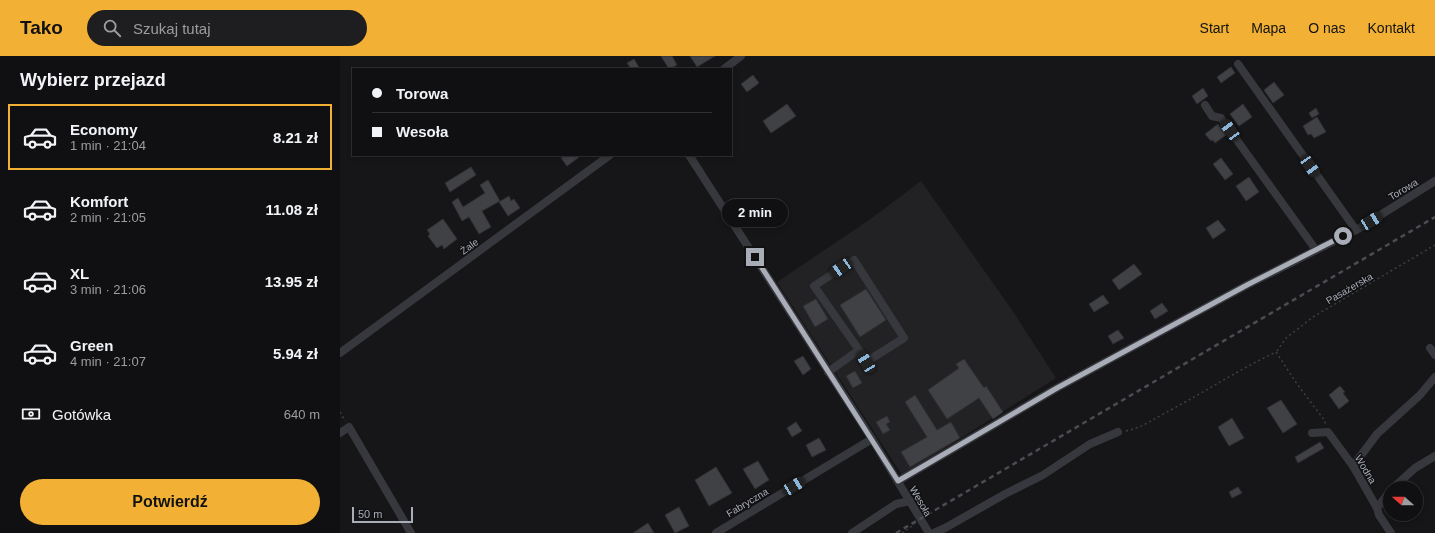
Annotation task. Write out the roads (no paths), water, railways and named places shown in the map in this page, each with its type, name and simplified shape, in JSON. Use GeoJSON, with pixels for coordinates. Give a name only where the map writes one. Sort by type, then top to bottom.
{"type":"FeatureCollection","features":[{"type":"Feature","properties":{"kind":"street"},"geometry":{"type":"LineString","coordinates":[[725,68],[741,56]]}},
{"type":"Feature","properties":{"kind":"street"},"geometry":{"type":"LineString","coordinates":[[1238,64],[1356,230]]}},
{"type":"Feature","properties":{"kind":"street"},"geometry":{"type":"LineString","coordinates":[[1205,105],[1212,116],[1221,118],[1316,250]]}},
{"type":"Feature","properties":{"kind":"street","name":"Żale"},"geometry":{"type":"LineString","coordinates":[[340,353],[609,156]]}},
{"type":"Feature","properties":{"kind":"street","name":"Wesoła"},"geometry":{"type":"LineString","coordinates":[[690,156],[872,439],[929,533]]}},
{"type":"Feature","properties":{"kind":"street","name":"Torowa"},"geometry":{"type":"LineString","coordinates":[[898,481],[1057,388],[1247,285],[1356,230],[1435,182]]}},
{"type":"Feature","properties":{"kind":"street"},"geometry":{"type":"LineString","coordinates":[[854,260],[904,338],[866,362],[859,350],[814,286],[854,260]]}},
{"type":"Feature","properties":{"kind":"street"},"geometry":{"type":"LineString","coordinates":[[828,372],[859,350]]}},
{"type":"Feature","properties":{"kind":"street"},"geometry":{"type":"LineString","coordinates":[[1353,466],[1377,434],[1420,395],[1435,377]]}},
{"type":"Feature","properties":{"kind":"street"},"geometry":{"type":"LineString","coordinates":[[340,433],[349,427],[411,533]]}},
{"type":"Feature","properties":{"kind":"street"},"geometry":{"type":"LineString","coordinates":[[934,533],[1042,475],[1090,444],[1118,432]]}},
{"type":"Feature","properties":{"kind":"street","name":"Wodna"},"geometry":{"type":"LineString","coordinates":[[1312,433],[1328,432],[1353,466],[1377,508],[1379,516],[1391,533]]}},
{"type":"Feature","properties":{"kind":"street","name":"Fabryczna"},"geometry":{"type":"LineString","coordinates":[[716,533],[872,439]]}},
{"type":"Feature","properties":{"kind":"street"},"geometry":{"type":"LineString","coordinates":[[1401,481],[1415,468],[1435,456]]}},
{"type":"Feature","properties":{"kind":"street"},"geometry":{"type":"LineString","coordinates":[[1377,508],[1383,500]]}},
{"type":"Feature","properties":{"kind":"street"},"geometry":{"type":"LineString","coordinates":[[852,533],[896,504],[910,501]]}},
{"type":"Feature","properties":{"kind":"railway"},"geometry":{"type":"LineString","coordinates":[[896,533],[1435,217]]}}]}
